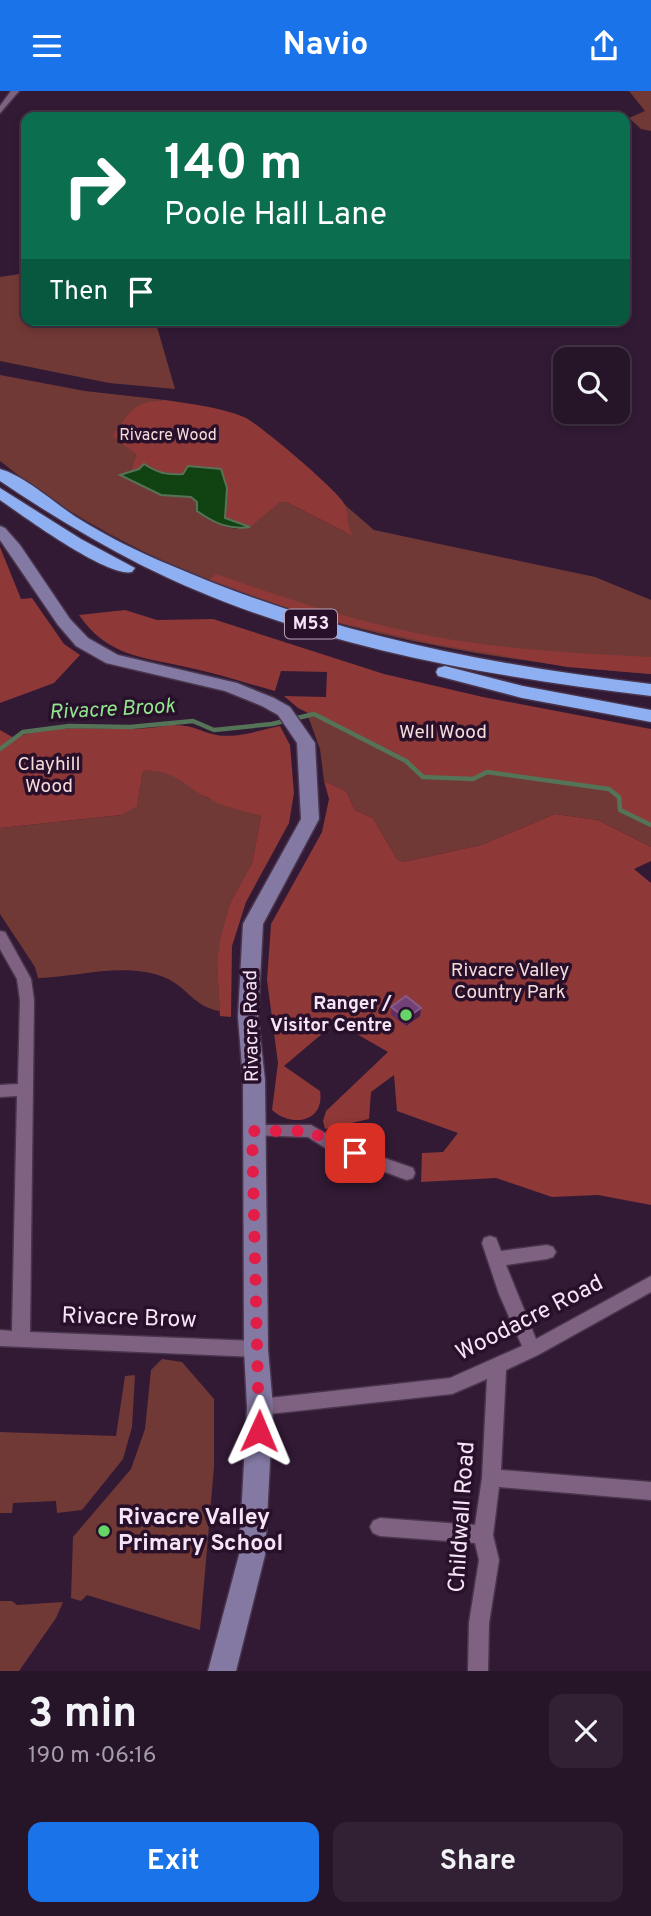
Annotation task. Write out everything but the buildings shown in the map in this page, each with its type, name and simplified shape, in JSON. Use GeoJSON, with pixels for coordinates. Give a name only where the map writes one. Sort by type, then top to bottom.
{"type":"FeatureCollection","features":[{"type":"Feature","properties":{"kind":"highway","name":"M53"},"geometry":{"type":"LineString","coordinates":[[0,474],[87,531],[186,580],[312,625],[451,666],[651,690]]}},
{"type":"Feature","properties":{"kind":"highway","name":"M53"},"geometry":{"type":"LineString","coordinates":[[0,493],[75,543],[197,600],[353,651],[451,666],[651,704]]}},
{"type":"Feature","properties":{"kind":"highway"},"geometry":{"type":"LineString","coordinates":[[451,666],[651,679]]}},
{"type":"Feature","properties":{"kind":"highway"},"geometry":{"type":"LineString","coordinates":[[451,666],[522,692],[651,716]]}},
{"type":"Feature","properties":{"kind":"main road","name":"Rivacre Road"},"geometry":{"type":"LineString","coordinates":[[0,531],[15,548],[64,622],[82,642],[112,659],[231,687],[284,711],[306,743],[310,819],[253,924],[248,1017],[254,1080],[252,1131],[256,1349],[260,1407],[252,1555],[222,1671]]}},
{"type":"Feature","properties":{"kind":"street"},"geometry":{"type":"LineString","coordinates":[[0,111],[15,91]]}},
{"type":"Feature","properties":{"kind":"street"},"geometry":{"type":"LineString","coordinates":[[0,936],[8,946],[24,979],[27,1000],[21,1339]]}},
{"type":"Feature","properties":{"kind":"street"},"geometry":{"type":"LineString","coordinates":[[0,1091],[25,1090]]}},
{"type":"Feature","properties":{"kind":"street"},"geometry":{"type":"LineString","coordinates":[[252,1131],[311,1131],[336,1147],[407,1173]]}},
{"type":"Feature","properties":{"kind":"street"},"geometry":{"type":"LineString","coordinates":[[533,1350],[508,1294],[493,1251],[547,1252]]}},
{"type":"Feature","properties":{"kind":"street","name":"Woodacre Road"},"geometry":{"type":"LineString","coordinates":[[260,1407],[452,1386],[533,1350],[651,1283]]}},
{"type":"Feature","properties":{"kind":"street","name":"Rivacre Brow"},"geometry":{"type":"LineString","coordinates":[[0,1338],[256,1349]]}},
{"type":"Feature","properties":{"kind":"street","name":"Childwall Road"},"geometry":{"type":"LineString","coordinates":[[478,1671],[479,1623],[489,1560],[484,1535],[491,1478],[497,1366]]}},
{"type":"Feature","properties":{"kind":"street"},"geometry":{"type":"LineString","coordinates":[[491,1478],[651,1491]]}},
{"type":"Feature","properties":{"kind":"street"},"geometry":{"type":"LineString","coordinates":[[380,1527],[484,1535]]}},
{"type":"Feature","properties":{"kind":"shaded area"},"geometry":{"type":"Polygon","coordinates":[[[629,91],[651,91],[651,131],[641,129],[630,119],[645,111],[629,91]]]}},
{"type":"Feature","properties":{"kind":"shaded area"},"geometry":{"type":"Polygon","coordinates":[[[21,274],[21,326],[157,326],[175,389],[109,383],[0,361],[0,277],[21,274]]]}},
{"type":"Feature","properties":{"kind":"shaded area"},"geometry":{"type":"Polygon","coordinates":[[[0,375],[85,391],[165,400],[138,407],[129,417],[117,442],[129,446],[136,455],[130,473],[121,476],[161,495],[191,497],[213,520],[225,526],[236,529],[280,502],[286,502],[351,535],[346,525],[345,505],[374,530],[595,577],[651,600],[651,674],[574,667],[421,643],[270,603],[197,576],[127,543],[60,505],[0,461],[0,375]]]}},
{"type":"Feature","properties":{"kind":"shaded area"},"geometry":{"type":"Polygon","coordinates":[[[144,464],[172,474],[183,474],[188,466],[221,469],[227,488],[225,518],[250,527],[228,526],[216,522],[197,511],[197,502],[191,497],[161,495],[120,475],[139,469],[144,464]]]}},
{"type":"Feature","properties":{"kind":"shaded area"},"geometry":{"type":"Polygon","coordinates":[[[314,714],[406,761],[423,777],[473,779],[487,772],[609,789],[619,797],[620,810],[651,825],[651,847],[598,820],[555,814],[481,845],[403,862],[397,859],[373,818],[355,810],[346,791],[324,781],[320,749],[308,716],[314,714]]]}},
{"type":"Feature","properties":{"kind":"shaded area"},"geometry":{"type":"Polygon","coordinates":[[[155,770],[173,774],[207,798],[261,816],[252,865],[231,901],[217,964],[220,1011],[204,1006],[173,982],[151,973],[119,970],[38,978],[35,967],[0,914],[0,828],[122,815],[137,805],[143,771],[155,770]]]}},
{"type":"Feature","properties":{"kind":"shaded area"},"geometry":{"type":"Polygon","coordinates":[[[162,1359],[182,1362],[214,1399],[214,1467],[200,1630],[87,1595],[81,1601],[71,1598],[73,1537],[131,1469],[145,1429],[151,1370],[162,1359]]]}},
{"type":"Feature","properties":{"kind":"shaded area"},"geometry":{"type":"Polygon","coordinates":[[[135,1375],[132,1427],[123,1459],[82,1510],[57,1513],[56,1501],[13,1503],[12,1513],[0,1513],[0,1432],[116,1436],[125,1376],[135,1375]]]}},
{"type":"Feature","properties":{"kind":"shaded area"},"geometry":{"type":"Polygon","coordinates":[[[0,1601],[12,1601],[17,1605],[63,1602],[56,1618],[19,1671],[0,1671],[0,1601]]]}},
{"type":"Feature","properties":{"kind":"green space","name":"Rivacre Wood"},"geometry":{"type":"Polygon","coordinates":[[[165,400],[225,411],[244,417],[265,431],[340,498],[345,505],[353,536],[286,502],[280,502],[250,527],[225,518],[227,488],[164,472],[130,473],[136,455],[113,435],[128,414],[138,406],[165,400]]]}},
{"type":"Feature","properties":{"kind":"green space","name":"Clayhill Wood"},"geometry":{"type":"Polygon","coordinates":[[[0,547],[21,599],[32,598],[64,644],[80,655],[54,683],[0,703],[0,547]]]}},
{"type":"Feature","properties":{"kind":"green space"},"geometry":{"type":"Polygon","coordinates":[[[216,574],[337,614],[441,638],[531,649],[651,657],[651,674],[567,667],[435,644],[314,617],[208,580],[216,574]]]}},
{"type":"Feature","properties":{"kind":"green space","name":"Well Wood"},"geometry":{"type":"Polygon","coordinates":[[[125,610],[157,620],[213,619],[384,674],[483,697],[651,729],[651,825],[620,810],[619,797],[609,789],[487,772],[473,779],[423,777],[406,761],[298,708],[284,696],[326,697],[327,672],[281,671],[275,691],[126,653],[101,639],[79,615],[125,610]]]}},
{"type":"Feature","properties":{"kind":"green space","name":"Clayhill Wood"},"geometry":{"type":"Polygon","coordinates":[[[187,726],[220,736],[246,734],[280,726],[290,745],[294,793],[289,823],[246,902],[232,946],[231,1017],[220,1016],[217,964],[221,936],[231,901],[252,864],[261,816],[214,801],[170,775],[143,771],[137,806],[122,815],[0,828],[0,730],[14,738],[52,729],[130,729],[187,726]]]}},
{"type":"Feature","properties":{"kind":"green space","name":"Rivacre Valley Country Park"},"geometry":{"type":"Polygon","coordinates":[[[324,781],[346,791],[355,810],[373,818],[397,859],[403,862],[481,845],[555,814],[598,820],[651,847],[651,861],[634,869],[651,883],[651,1205],[598,1195],[552,1197],[496,1178],[421,1182],[422,1153],[443,1152],[458,1133],[397,1111],[394,1075],[371,1092],[369,1119],[325,1129],[323,1121],[326,1111],[388,1052],[336,1022],[284,1066],[320,1091],[317,1110],[305,1119],[297,1120],[280,1116],[272,1110],[278,1063],[267,980],[271,924],[322,832],[329,799],[324,781]]]}},
{"type":"Feature","properties":{"kind":"waterway","name":"Rivacre Brook"},"geometry":{"type":"LineString","coordinates":[[0,749],[23,732],[69,726],[130,727],[193,721],[214,730],[272,724],[314,714],[406,761],[423,777],[473,779],[487,772],[609,789],[619,797],[620,810],[651,825]]}},
{"type":"Feature","properties":{"kind":"place","name":"Ranger / Visitor Centre"},"geometry":{"type":"Point","coordinates":[406,1015]}},
{"type":"Feature","properties":{"kind":"place","name":"Rivacre Valley Primary School"},"geometry":{"type":"Point","coordinates":[104,1531]}},
{"type":"Feature","properties":{"kind":"route"},"geometry":{"type":"LineString","coordinates":[[259,1431],[252,1131],[311,1131],[336,1147],[355,1153]]}}]}
